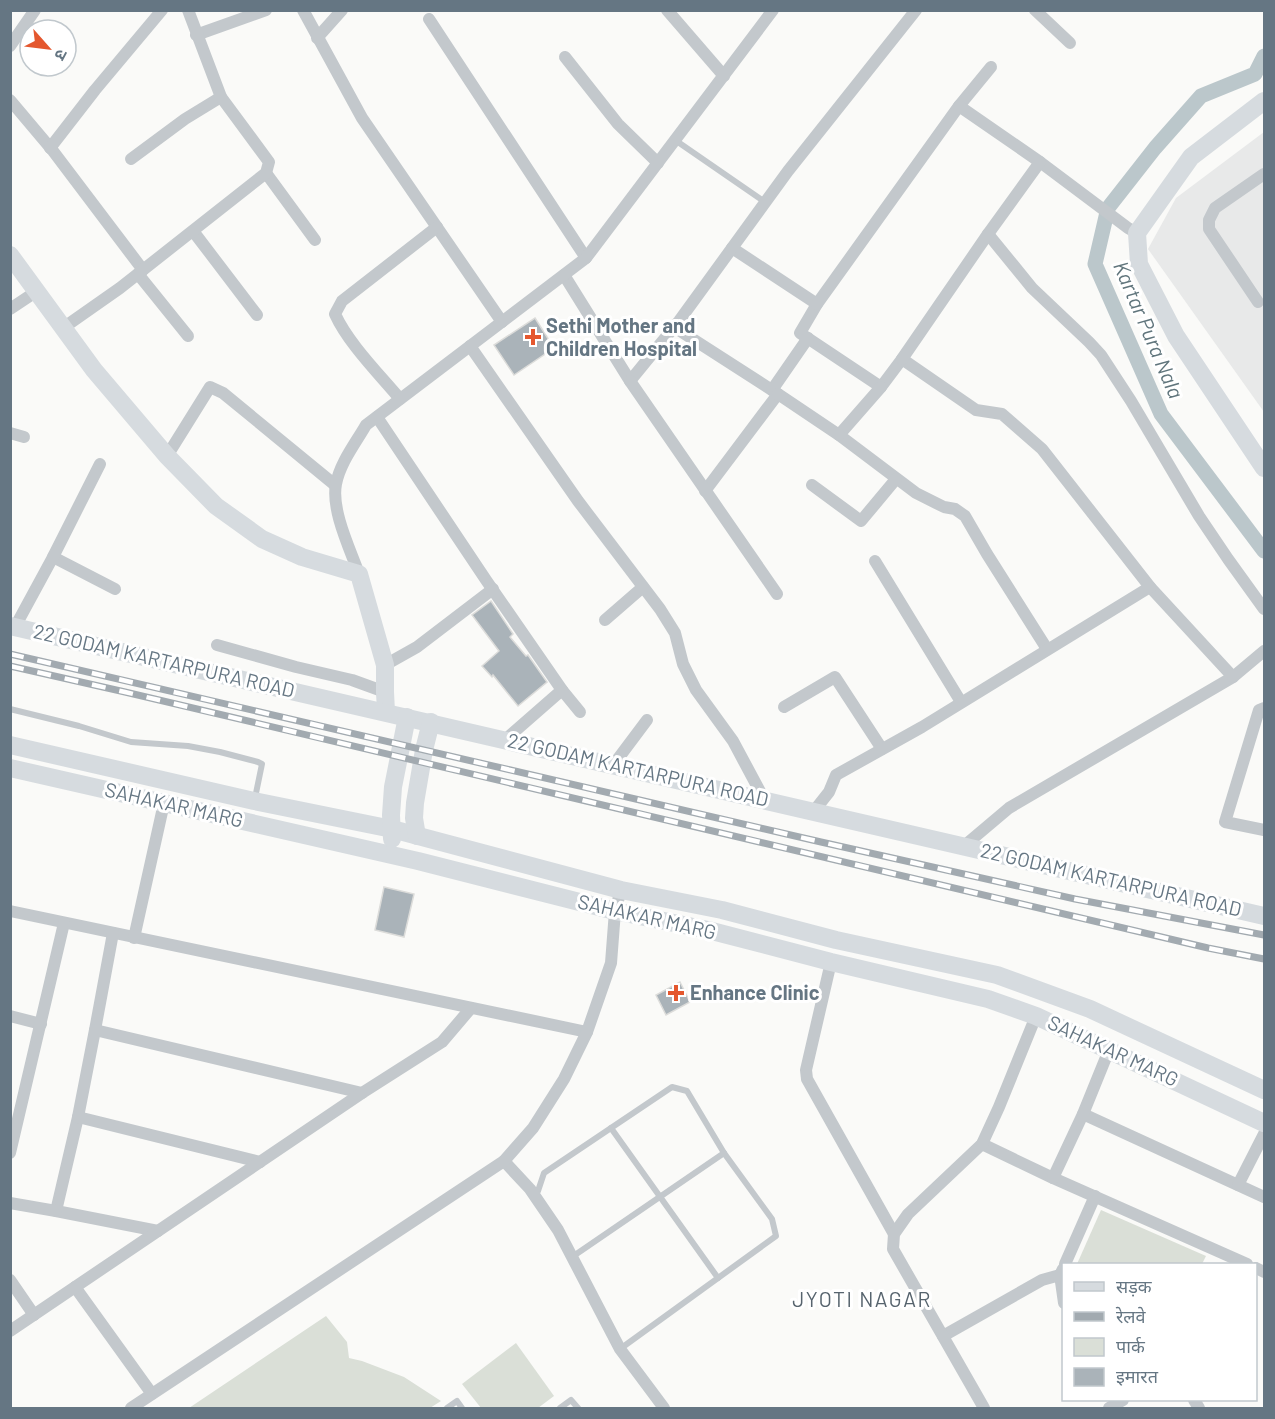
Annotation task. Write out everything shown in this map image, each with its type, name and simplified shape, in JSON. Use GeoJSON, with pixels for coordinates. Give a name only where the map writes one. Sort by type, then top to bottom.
{"type":"FeatureCollection","features":[{"type":"Feature","properties":{"kind":"street"},"geometry":{"type":"LineString","coordinates":[[10,46],[35,10]]}},
{"type":"Feature","properties":{"kind":"street"},"geometry":{"type":"LineString","coordinates":[[50,148],[162,10]]}},
{"type":"Feature","properties":{"kind":"street"},"geometry":{"type":"LineString","coordinates":[[63,328],[141,272],[266,173],[269,162],[221,97],[188,10]]}},
{"type":"Feature","properties":{"kind":"street"},"geometry":{"type":"LineString","coordinates":[[196,35],[266,10]]}},
{"type":"Feature","properties":{"kind":"street"},"geometry":{"type":"LineString","coordinates":[[303,10],[362,118],[502,322]]}},
{"type":"Feature","properties":{"kind":"street"},"geometry":{"type":"LineString","coordinates":[[317,38],[342,10]]}},
{"type":"Feature","properties":{"kind":"street"},"geometry":{"type":"LineString","coordinates":[[667,10],[724,76]]}},
{"type":"Feature","properties":{"kind":"street"},"geometry":{"type":"LineString","coordinates":[[387,712],[385,665],[359,574],[336,512],[335,485],[344,461],[366,426],[586,258],[773,10]]}},
{"type":"Feature","properties":{"kind":"street"},"geometry":{"type":"LineString","coordinates":[[630,381],[674,327],[788,171],[916,10]]}},
{"type":"Feature","properties":{"kind":"street"},"geometry":{"type":"LineString","coordinates":[[1035,10],[1070,43]]}},
{"type":"Feature","properties":{"kind":"street"},"geometry":{"type":"LineString","coordinates":[[429,19],[586,258]]}},
{"type":"Feature","properties":{"kind":"street"},"geometry":{"type":"LineString","coordinates":[[565,57],[618,124],[658,163]]}},
{"type":"Feature","properties":{"kind":"street"},"geometry":{"type":"LineString","coordinates":[[881,387],[800,333],[817,304],[959,106],[991,67]]}},
{"type":"Feature","properties":{"kind":"street"},"geometry":{"type":"LineString","coordinates":[[131,159],[185,119],[221,97]]}},
{"type":"Feature","properties":{"kind":"street"},"geometry":{"type":"LineString","coordinates":[[10,100],[50,148],[188,336]]}},
{"type":"Feature","properties":{"kind":"street"},"geometry":{"type":"LineString","coordinates":[[1132,230],[1191,157],[1264,101]]}},
{"type":"Feature","properties":{"kind":"street"},"geometry":{"type":"LineString","coordinates":[[959,106],[1132,230],[1139,264],[1176,336],[1264,468]]}},
{"type":"Feature","properties":{"kind":"street"},"geometry":{"type":"LineString","coordinates":[[839,435],[902,359],[1040,162]]}},
{"type":"Feature","properties":{"kind":"street"},"geometry":{"type":"LineString","coordinates":[[266,173],[315,240]]}},
{"type":"Feature","properties":{"kind":"street"},"geometry":{"type":"LineString","coordinates":[[1262,304],[1209,229],[1209,220],[1215,208],[1264,174]]}},
{"type":"Feature","properties":{"kind":"street"},"geometry":{"type":"LineString","coordinates":[[400,399],[340,326],[335,314],[342,301],[437,227]]}},
{"type":"Feature","properties":{"kind":"street"},"geometry":{"type":"LineString","coordinates":[[193,231],[256,315]]}},
{"type":"Feature","properties":{"kind":"street"},"geometry":{"type":"LineString","coordinates":[[988,234],[1032,288],[1101,355],[1131,400],[1227,560],[1264,609]]}},
{"type":"Feature","properties":{"kind":"street"},"geometry":{"type":"LineString","coordinates":[[732,248],[817,304]]}},
{"type":"Feature","properties":{"kind":"street"},"geometry":{"type":"LineString","coordinates":[[10,255],[94,370],[167,456],[216,506],[262,539],[302,557],[359,574]]}},
{"type":"Feature","properties":{"kind":"street"},"geometry":{"type":"LineString","coordinates":[[564,274],[630,381],[777,594]]}},
{"type":"Feature","properties":{"kind":"street"},"geometry":{"type":"LineString","coordinates":[[10,309],[37,291]]}},
{"type":"Feature","properties":{"kind":"street"},"geometry":{"type":"LineString","coordinates":[[674,327],[839,435],[916,493],[944,507],[955,509],[965,516],[1047,649]]}},
{"type":"Feature","properties":{"kind":"street"},"geometry":{"type":"LineString","coordinates":[[705,491],[775,392],[808,338]]}},
{"type":"Feature","properties":{"kind":"street"},"geometry":{"type":"LineString","coordinates":[[470,346],[578,501],[660,609],[675,633],[683,664],[696,690],[733,741],[764,799]]}},
{"type":"Feature","properties":{"kind":"street"},"geometry":{"type":"LineString","coordinates":[[902,359],[976,410],[1002,414],[1042,449],[1150,587],[1233,677]]}},
{"type":"Feature","properties":{"kind":"street"},"geometry":{"type":"LineString","coordinates":[[167,456],[210,387],[223,393],[335,485]]}},
{"type":"Feature","properties":{"kind":"street"},"geometry":{"type":"LineString","coordinates":[[377,417],[562,690],[580,712]]}},
{"type":"Feature","properties":{"kind":"street"},"geometry":{"type":"LineString","coordinates":[[10,434],[24,437]]}},
{"type":"Feature","properties":{"kind":"street"},"geometry":{"type":"LineString","coordinates":[[13,626],[53,557],[100,464]]}},
{"type":"Feature","properties":{"kind":"street"},"geometry":{"type":"LineString","coordinates":[[812,485],[861,521],[896,479]]}},
{"type":"Feature","properties":{"kind":"street"},"geometry":{"type":"LineString","coordinates":[[53,557],[115,589]]}},
{"type":"Feature","properties":{"kind":"street"},"geometry":{"type":"LineString","coordinates":[[875,561],[961,702]]}},
{"type":"Feature","properties":{"kind":"street"},"geometry":{"type":"LineString","coordinates":[[605,620],[643,587]]}},
{"type":"Feature","properties":{"kind":"street"},"geometry":{"type":"LineString","coordinates":[[814,811],[829,792],[836,775],[882,750],[1150,587]]}},
{"type":"Feature","properties":{"kind":"street"},"geometry":{"type":"LineString","coordinates":[[385,665],[417,647],[493,589]]}},
{"type":"Feature","properties":{"kind":"street","name":"22 GODAM KARTARPURA ROAD"},"geometry":{"type":"LineString","coordinates":[[13,626],[1264,916]]}},
{"type":"Feature","properties":{"kind":"street"},"geometry":{"type":"LineString","coordinates":[[217,645],[352,680],[385,692]]}},
{"type":"Feature","properties":{"kind":"street"},"geometry":{"type":"LineString","coordinates":[[964,846],[1009,808],[1233,677],[1264,651]]}},
{"type":"Feature","properties":{"kind":"street"},"geometry":{"type":"LineString","coordinates":[[784,707],[835,677],[882,750]]}},
{"type":"Feature","properties":{"kind":"street"},"geometry":{"type":"LineString","coordinates":[[506,740],[562,690]]}},
{"type":"Feature","properties":{"kind":"street"},"geometry":{"type":"LineString","coordinates":[[1264,708],[1259,710],[1225,822],[1264,830]]}},
{"type":"Feature","properties":{"kind":"street"},"geometry":{"type":"LineString","coordinates":[[392,855],[393,787],[407,717]]}},
{"type":"Feature","properties":{"kind":"street"},"geometry":{"type":"LineString","coordinates":[[614,764],[647,720]]}},
{"type":"Feature","properties":{"kind":"street"},"geometry":{"type":"LineString","coordinates":[[417,836],[414,818],[415,803],[431,722]]}},
{"type":"Feature","properties":{"kind":"street","name":"SAHAKAR MARG"},"geometry":{"type":"LineString","coordinates":[[10,745],[254,801],[392,829],[621,890],[722,910],[836,940],[997,975],[1090,1009],[1264,1090]]}},
{"type":"Feature","properties":{"kind":"street","name":"SAHAKAR MARG"},"geometry":{"type":"LineString","coordinates":[[10,768],[392,855],[615,911],[708,930],[988,999],[1036,1016],[1264,1123]]}},
{"type":"Feature","properties":{"kind":"street"},"geometry":{"type":"LineString","coordinates":[[134,938],[164,803]]}},
{"type":"Feature","properties":{"kind":"street"},"geometry":{"type":"LineString","coordinates":[[131,1408],[504,1161],[533,1128],[564,1079],[587,1032],[610,963],[615,911],[621,890]]}},
{"type":"Feature","properties":{"kind":"street"},"geometry":{"type":"LineString","coordinates":[[10,911],[587,1032]]}},
{"type":"Feature","properties":{"kind":"street"},"geometry":{"type":"LineString","coordinates":[[10,1153],[16,1106],[42,1024],[64,923]]}},
{"type":"Feature","properties":{"kind":"street"},"geometry":{"type":"LineString","coordinates":[[56,1211],[78,1117],[113,933]]}},
{"type":"Feature","properties":{"kind":"street"},"geometry":{"type":"LineString","coordinates":[[831,962],[806,1070],[807,1079],[894,1234]]}},
{"type":"Feature","properties":{"kind":"street"},"geometry":{"type":"LineString","coordinates":[[10,1331],[362,1093],[442,1042],[471,1008]]}},
{"type":"Feature","properties":{"kind":"street"},"geometry":{"type":"LineString","coordinates":[[10,1016],[42,1024]]}},
{"type":"Feature","properties":{"kind":"street"},"geometry":{"type":"LineString","coordinates":[[984,1408],[893,1250],[894,1234],[908,1214],[982,1144],[1036,1016]]}},
{"type":"Feature","properties":{"kind":"street"},"geometry":{"type":"LineString","coordinates":[[94,1030],[362,1093]]}},
{"type":"Feature","properties":{"kind":"street"},"geometry":{"type":"LineString","coordinates":[[1053,1178],[1109,1050]]}},
{"type":"Feature","properties":{"kind":"street"},"geometry":{"type":"LineString","coordinates":[[1083,1113],[1264,1197]]}},
{"type":"Feature","properties":{"kind":"street"},"geometry":{"type":"LineString","coordinates":[[78,1117],[260,1162]]}},
{"type":"Feature","properties":{"kind":"street"},"geometry":{"type":"LineString","coordinates":[[1238,1185],[1264,1134]]}},
{"type":"Feature","properties":{"kind":"street"},"geometry":{"type":"LineString","coordinates":[[982,1144],[1225,1260],[1242,1263]]}},
{"type":"Feature","properties":{"kind":"street"},"geometry":{"type":"LineString","coordinates":[[504,1161],[535,1195],[558,1230],[620,1349],[664,1408]]}},
{"type":"Feature","properties":{"kind":"street"},"geometry":{"type":"LineString","coordinates":[[1066,1263],[1095,1196]]}},
{"type":"Feature","properties":{"kind":"street"},"geometry":{"type":"LineString","coordinates":[[10,1203],[158,1231]]}},
{"type":"Feature","properties":{"kind":"street"},"geometry":{"type":"LineString","coordinates":[[943,1336],[1062,1270]]}},
{"type":"Feature","properties":{"kind":"street"},"geometry":{"type":"LineString","coordinates":[[10,1280],[34,1315]]}},
{"type":"Feature","properties":{"kind":"street"},"geometry":{"type":"LineString","coordinates":[[75,1287],[152,1394]]}},
{"type":"Feature","properties":{"kind":"lane"},"geometry":{"type":"LineString","coordinates":[[675,140],[766,202]]}},
{"type":"Feature","properties":{"kind":"lane"},"geometry":{"type":"LineString","coordinates":[[10,709],[131,742],[188,746],[258,762],[262,764],[254,801]]}},
{"type":"Feature","properties":{"kind":"lane"},"geometry":{"type":"LineString","coordinates":[[535,1195],[544,1173],[672,1088],[687,1091],[724,1153],[772,1219],[776,1236],[620,1349]]}},
{"type":"Feature","properties":{"kind":"lane"},"geometry":{"type":"LineString","coordinates":[[611,1128],[718,1278]]}},
{"type":"Feature","properties":{"kind":"lane"},"geometry":{"type":"LineString","coordinates":[[572,1257],[724,1153]]}},
{"type":"Feature","properties":{"kind":"lane"},"geometry":{"type":"LineString","coordinates":[[560,1408],[571,1400],[578,1408]]}},
{"type":"Feature","properties":{"kind":"lane"},"geometry":{"type":"LineString","coordinates":[[447,1408],[457,1401],[462,1408]]}},
{"type":"Feature","properties":{"kind":"shaded area"},"geometry":{"type":"Polygon","coordinates":[[[1264,132],[1264,412],[1148,249],[1176,198],[1264,132]]]}},
{"type":"Feature","properties":{"kind":"green space"},"geometry":{"type":"Polygon","coordinates":[[[1101,1210],[1206,1256],[1202,1263],[1077,1263],[1101,1210]]]}},
{"type":"Feature","properties":{"kind":"green space"},"geometry":{"type":"Polygon","coordinates":[[[326,1316],[347,1342],[349,1358],[404,1377],[441,1401],[430,1408],[189,1408],[326,1316]]]}},
{"type":"Feature","properties":{"kind":"green space"},"geometry":{"type":"Polygon","coordinates":[[[516,1343],[554,1396],[538,1408],[481,1408],[462,1384],[516,1343]]]}},
{"type":"Feature","properties":{"kind":"building"},"geometry":{"type":"Polygon","coordinates":[[[535,318],[554,348],[514,375],[494,345],[535,318]]]}},
{"type":"Feature","properties":{"kind":"building"},"geometry":{"type":"Polygon","coordinates":[[[491,601],[513,634],[510,637],[526,656],[528,655],[547,682],[518,706],[493,675],[492,677],[482,666],[499,651],[472,615],[491,601]]]}},
{"type":"Feature","properties":{"kind":"building"},"geometry":{"type":"Polygon","coordinates":[[[384,887],[414,894],[404,937],[375,930],[384,887]]]}},
{"type":"Feature","properties":{"kind":"building"},"geometry":{"type":"Polygon","coordinates":[[[680,982],[690,1002],[666,1015],[656,995],[680,982]]]}},
{"type":"Feature","properties":{"kind":"waterway","name":"Kartar Pura Nala"},"geometry":{"type":"LineString","coordinates":[[1264,56],[1255,74],[1201,96],[1155,148],[1108,208],[1095,264],[1161,414],[1264,551]]}},
{"type":"Feature","properties":{"kind":"railway"},"geometry":{"type":"LineString","coordinates":[[10,654],[1075,899],[1264,935]]}},
{"type":"Feature","properties":{"kind":"railway"},"geometry":{"type":"LineString","coordinates":[[10,666],[1208,948],[1264,959]]}},
{"type":"Feature","properties":{"kind":"place","name":"Sethi Mother and Children Hospital"},"geometry":{"type":"Point","coordinates":[533,337]}},
{"type":"Feature","properties":{"kind":"place","name":"Enhance Clinic"},"geometry":{"type":"Point","coordinates":[676,993]}},
{"type":"Feature","properties":{"kind":"district","name":"JYOTI NAGAR"},"geometry":{"type":"Point","coordinates":[862,1300]}}]}
